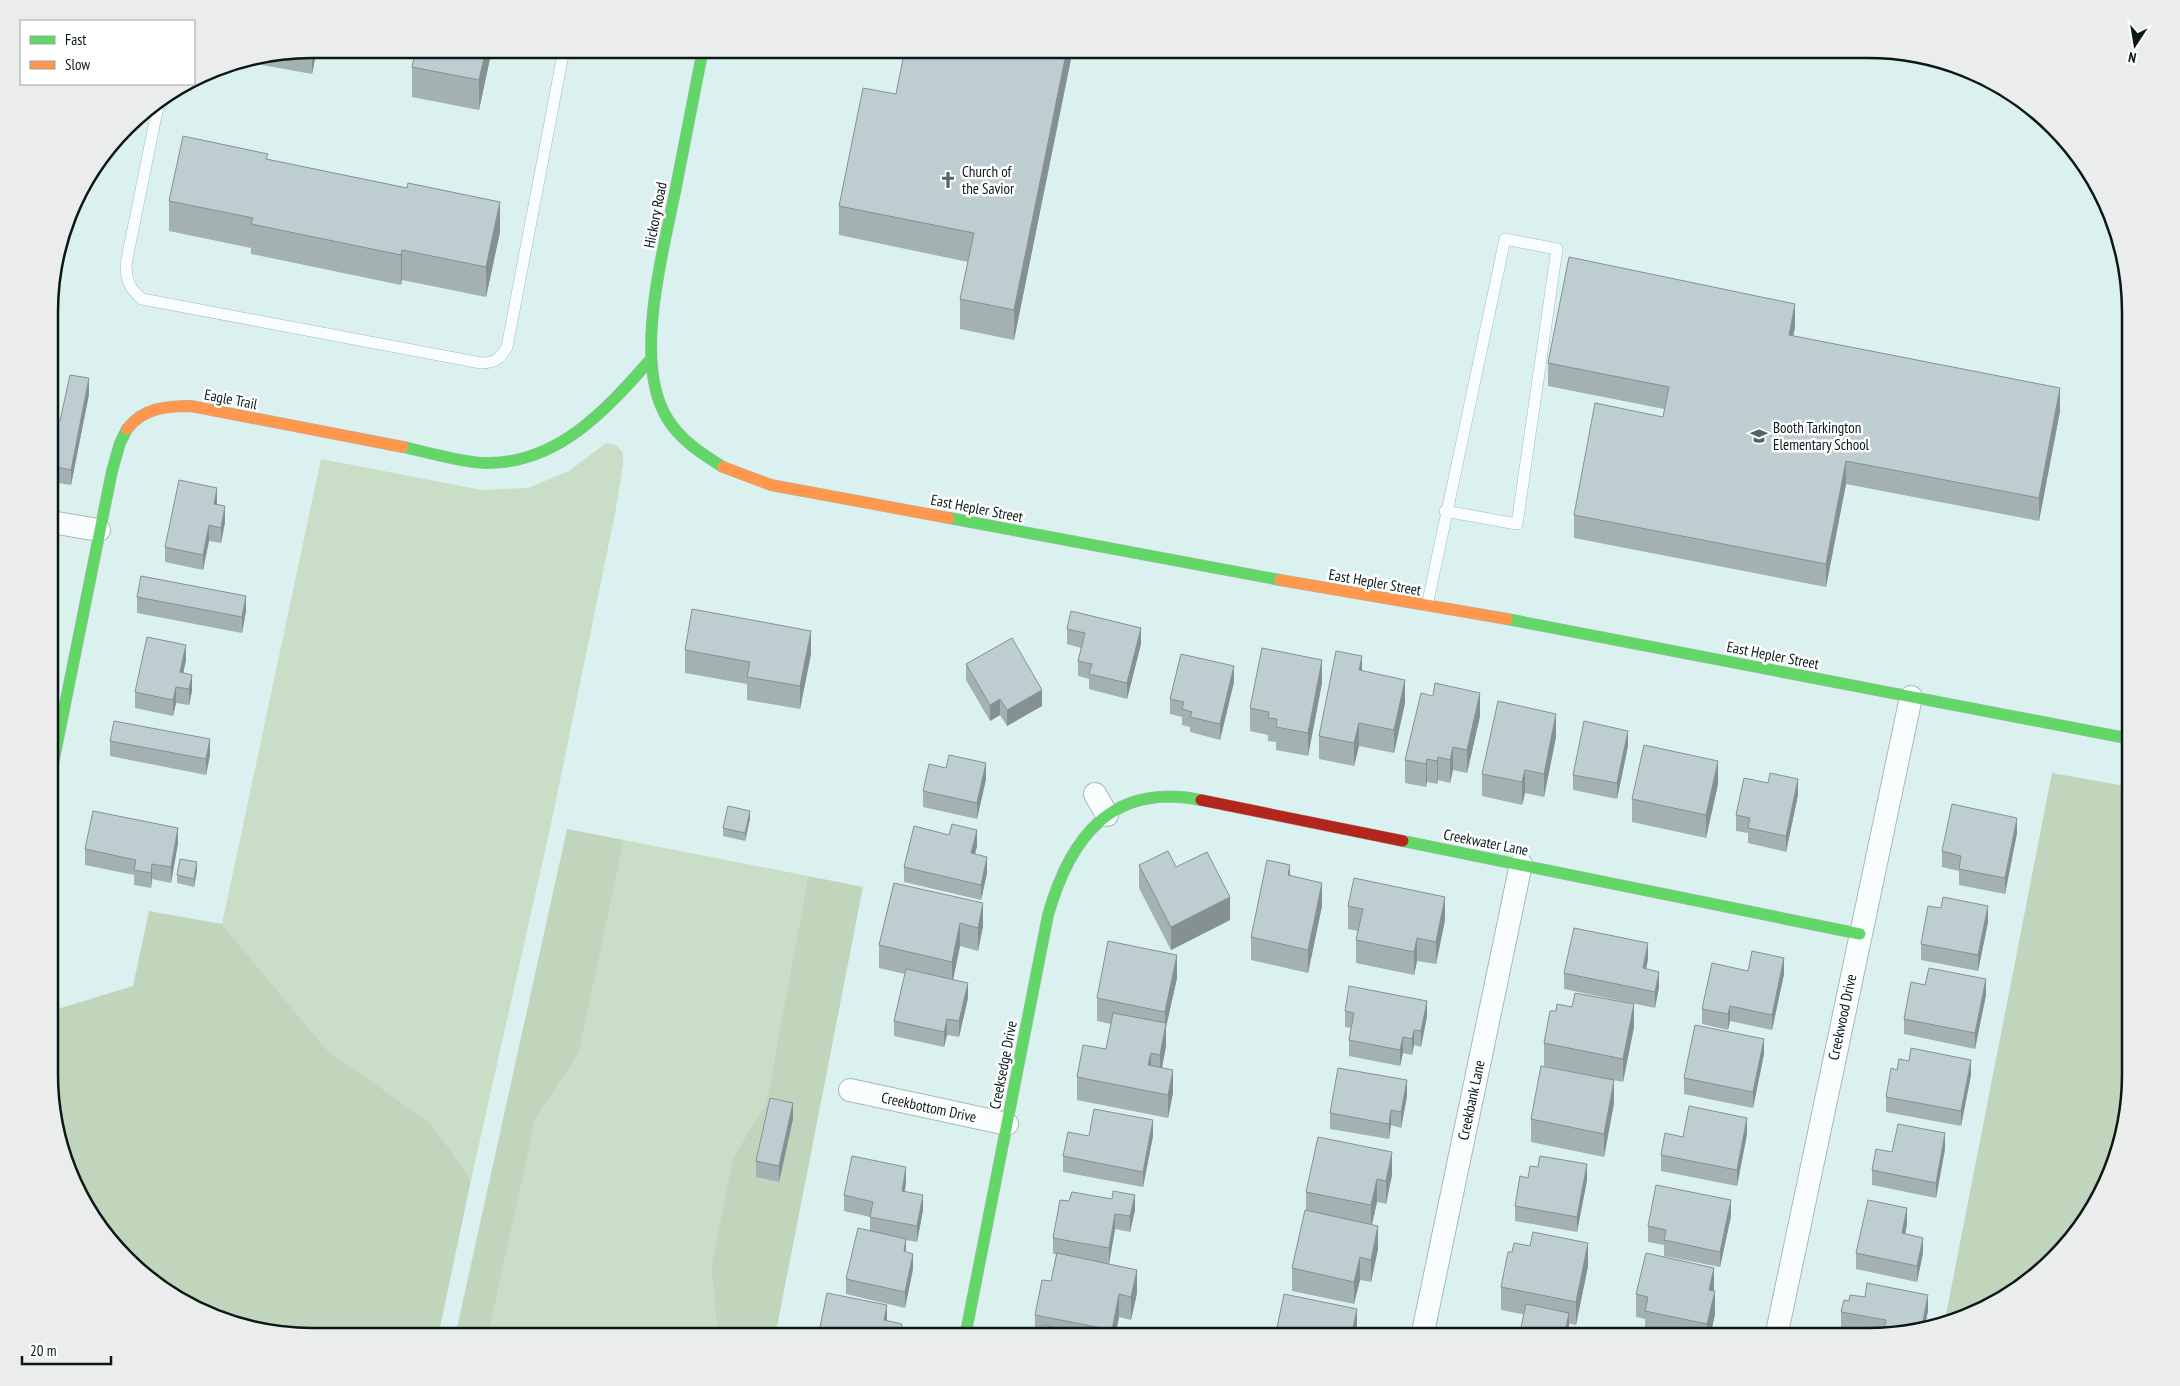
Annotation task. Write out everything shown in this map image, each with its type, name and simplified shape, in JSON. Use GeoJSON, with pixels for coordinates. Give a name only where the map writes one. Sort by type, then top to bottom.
{"type":"FeatureCollection","features":[{"type":"Feature","properties":{"kind":"street","name":"Hickory Road"},"geometry":{"type":"LineString","coordinates":[[654,387],[650,360],[653,309],[701,58]]}},
{"type":"Feature","properties":{"kind":"street","name":"Eagle Trail"},"geometry":{"type":"LineString","coordinates":[[58,738],[99,530],[120,440],[130,426],[142,416],[161,406],[191,406],[486,463],[506,462],[552,450],[590,424],[650,360]]}},
{"type":"Feature","properties":{"kind":"street","name":"East Hepler Street"},"geometry":{"type":"LineString","coordinates":[[654,387],[666,417],[686,442],[710,461],[747,478],[780,487],[1526,623],[2122,737]]}},
{"type":"Feature","properties":{"kind":"street"},"geometry":{"type":"LineString","coordinates":[[58,523],[99,530]]}},
{"type":"Feature","properties":{"kind":"street","name":"Creekwood Drive"},"geometry":{"type":"LineString","coordinates":[[1778,1328],[1911,697]]}},
{"type":"Feature","properties":{"kind":"street"},"geometry":{"type":"LineString","coordinates":[[1095,794],[1107,815]]}},
{"type":"Feature","properties":{"kind":"street","name":"Creekwater Lane"},"geometry":{"type":"LineString","coordinates":[[1107,815],[1141,800],[1189,798],[1860,934]]}},
{"type":"Feature","properties":{"kind":"street","name":"Creeksedge Drive"},"geometry":{"type":"LineString","coordinates":[[967,1328],[1056,888],[1065,862],[1078,842],[1107,815]]}},
{"type":"Feature","properties":{"kind":"street","name":"Creekbank Lane"},"geometry":{"type":"LineString","coordinates":[[1424,1328],[1521,864]]}},
{"type":"Feature","properties":{"kind":"street","name":"Creekbottom Drive"},"geometry":{"type":"LineString","coordinates":[[850,1090],[1007,1124]]}},
{"type":"Feature","properties":{"kind":"lane"},"geometry":{"type":"LineString","coordinates":[[158,109],[126,264],[126,278],[137,295],[142,298],[232,317],[481,364],[492,363],[502,357],[507,348],[562,58]]}},
{"type":"Feature","properties":{"kind":"lane"},"geometry":{"type":"LineString","coordinates":[[1427,606],[1446,511],[1504,239],[1556,249],[1517,524],[1446,511]]}},
{"type":"Feature","properties":{"kind":"green space"},"geometry":{"type":"Polygon","coordinates":[[[606,443],[616,445],[623,453],[623,465],[615,514],[551,824],[471,1180],[431,1123],[328,1051],[222,924],[321,459],[482,490],[528,488],[569,471],[606,443]]]}},
{"type":"Feature","properties":{"kind":"green space"},"geometry":{"type":"Polygon","coordinates":[[[2052,773],[2122,785],[2122,1091],[2118,1124],[2109,1156],[2096,1187],[2080,1216],[2048,1254],[2010,1286],[1981,1302],[1946,1316],[2052,773]]]}},
{"type":"Feature","properties":{"kind":"green space"},"geometry":{"type":"Polygon","coordinates":[[[567,829],[624,840],[579,1053],[536,1117],[490,1328],[457,1328],[567,829]]]}},
{"type":"Feature","properties":{"kind":"green space"},"geometry":{"type":"Polygon","coordinates":[[[624,840],[808,876],[766,1104],[733,1157],[711,1267],[717,1328],[490,1328],[536,1117],[579,1053],[624,840]]]}},
{"type":"Feature","properties":{"kind":"green space"},"geometry":{"type":"Polygon","coordinates":[[[808,876],[863,887],[777,1328],[717,1328],[711,1267],[733,1157],[766,1104],[808,876]]]}},
{"type":"Feature","properties":{"kind":"green space"},"geometry":{"type":"Polygon","coordinates":[[[149,911],[222,924],[328,1051],[431,1123],[471,1180],[440,1328],[295,1328],[246,1320],[214,1309],[170,1286],[144,1265],[121,1242],[100,1216],[84,1187],[66,1140],[58,1091],[58,1009],[133,986],[149,911]]]}},
{"type":"Feature","properties":{"kind":"building"},"geometry":{"type":"Polygon","coordinates":[[[414,58],[484,58],[479,80],[412,67],[414,58]]]}},
{"type":"Feature","properties":{"kind":"building","name":"Church of the Savior"},"geometry":{"type":"Polygon","coordinates":[[[903,58],[1065,58],[1014,310],[960,299],[974,233],[839,206],[863,88],[896,94],[903,58]]]}},
{"type":"Feature","properties":{"kind":"building"},"geometry":{"type":"Polygon","coordinates":[[[183,136],[268,154],[266,159],[407,188],[408,183],[500,202],[486,267],[402,250],[401,255],[251,224],[253,218],[169,201],[183,136]]]}},
{"type":"Feature","properties":{"kind":"building","name":"Booth Tarkington Elementary School"},"geometry":{"type":"Polygon","coordinates":[[[1569,257],[1795,304],[1789,335],[2060,388],[2039,498],[1846,461],[1826,564],[1574,515],[1595,403],[1663,417],[1669,387],[1548,363],[1569,257]]]}},
{"type":"Feature","properties":{"kind":"building"},"geometry":{"type":"Polygon","coordinates":[[[70,375],[89,378],[71,470],[58,467],[58,421],[60,421],[70,375]]]}},
{"type":"Feature","properties":{"kind":"building"},"geometry":{"type":"Polygon","coordinates":[[[179,480],[217,488],[214,504],[225,506],[221,528],[209,525],[203,555],[165,547],[179,480]]]}},
{"type":"Feature","properties":{"kind":"building"},"geometry":{"type":"Polygon","coordinates":[[[141,576],[246,596],[242,617],[137,597],[141,576]]]}},
{"type":"Feature","properties":{"kind":"building"},"geometry":{"type":"Polygon","coordinates":[[[692,609],[811,631],[800,686],[747,677],[750,662],[685,650],[692,609]]]}},
{"type":"Feature","properties":{"kind":"building"},"geometry":{"type":"Polygon","coordinates":[[[1071,611],[1141,628],[1127,683],[1089,674],[1092,664],[1078,661],[1085,633],[1067,629],[1071,611]]]}},
{"type":"Feature","properties":{"kind":"building"},"geometry":{"type":"Polygon","coordinates":[[[147,637],[186,645],[180,672],[192,675],[189,689],[176,687],[173,700],[135,692],[147,637]]]}},
{"type":"Feature","properties":{"kind":"building"},"geometry":{"type":"Polygon","coordinates":[[[1012,638],[1042,690],[1007,710],[1000,699],[990,705],[966,664],[1012,638]]]}},
{"type":"Feature","properties":{"kind":"building"},"geometry":{"type":"Polygon","coordinates":[[[1262,648],[1322,660],[1308,733],[1276,727],[1277,719],[1268,718],[1269,712],[1250,708],[1262,648]]]}},
{"type":"Feature","properties":{"kind":"building"},"geometry":{"type":"Polygon","coordinates":[[[1336,651],[1362,656],[1359,670],[1405,680],[1394,730],[1359,723],[1354,743],[1319,736],[1336,651]]]}},
{"type":"Feature","properties":{"kind":"building"},"geometry":{"type":"Polygon","coordinates":[[[1181,654],[1234,666],[1220,724],[1190,717],[1192,712],[1182,709],[1184,702],[1170,699],[1181,654]]]}},
{"type":"Feature","properties":{"kind":"building"},"geometry":{"type":"Polygon","coordinates":[[[1435,683],[1480,693],[1467,750],[1453,747],[1450,760],[1438,757],[1437,761],[1427,759],[1426,764],[1405,760],[1421,693],[1433,696],[1435,683]]]}},
{"type":"Feature","properties":{"kind":"building"},"geometry":{"type":"Polygon","coordinates":[[[1498,701],[1556,714],[1544,774],[1525,770],[1522,782],[1482,774],[1498,701]]]}},
{"type":"Feature","properties":{"kind":"building"},"geometry":{"type":"Polygon","coordinates":[[[114,721],[210,739],[206,759],[110,741],[114,721]]]}},
{"type":"Feature","properties":{"kind":"building"},"geometry":{"type":"Polygon","coordinates":[[[1584,721],[1628,731],[1617,783],[1573,775],[1584,721]]]}},
{"type":"Feature","properties":{"kind":"building"},"geometry":{"type":"Polygon","coordinates":[[[1644,745],[1718,761],[1706,815],[1632,799],[1644,745]]]}},
{"type":"Feature","properties":{"kind":"building"},"geometry":{"type":"Polygon","coordinates":[[[949,755],[986,763],[977,803],[923,791],[929,764],[946,768],[949,755]]]}},
{"type":"Feature","properties":{"kind":"building"},"geometry":{"type":"Polygon","coordinates":[[[1770,773],[1798,779],[1786,836],[1748,828],[1750,818],[1736,815],[1744,778],[1768,783],[1770,773]]]}},
{"type":"Feature","properties":{"kind":"building"},"geometry":{"type":"Polygon","coordinates":[[[1952,804],[2017,818],[2005,878],[1959,869],[1961,856],[1942,851],[1952,804]]]}},
{"type":"Feature","properties":{"kind":"building"},"geometry":{"type":"Polygon","coordinates":[[[728,806],[750,811],[745,833],[723,828],[728,806]]]}},
{"type":"Feature","properties":{"kind":"building"},"geometry":{"type":"Polygon","coordinates":[[[93,811],[178,828],[171,867],[152,864],[151,873],[134,870],[136,860],[85,849],[93,811]]]}},
{"type":"Feature","properties":{"kind":"building"},"geometry":{"type":"Polygon","coordinates":[[[952,824],[977,830],[971,853],[987,857],[981,885],[904,867],[914,826],[949,835],[952,824]]]}},
{"type":"Feature","properties":{"kind":"building"},"geometry":{"type":"Polygon","coordinates":[[[1168,851],[1176,867],[1207,852],[1230,897],[1171,927],[1139,865],[1168,851]]]}},
{"type":"Feature","properties":{"kind":"building"},"geometry":{"type":"Polygon","coordinates":[[[180,859],[197,862],[194,879],[177,875],[180,859]]]}},
{"type":"Feature","properties":{"kind":"building"},"geometry":{"type":"Polygon","coordinates":[[[1267,860],[1290,865],[1288,875],[1322,883],[1308,950],[1251,937],[1267,860]]]}},
{"type":"Feature","properties":{"kind":"building"},"geometry":{"type":"Polygon","coordinates":[[[1354,878],[1445,897],[1436,942],[1417,938],[1414,952],[1356,940],[1363,909],[1348,906],[1354,878]]]}},
{"type":"Feature","properties":{"kind":"building"},"geometry":{"type":"Polygon","coordinates":[[[894,883],[983,903],[978,928],[960,923],[952,962],[879,945],[894,883]]]}},
{"type":"Feature","properties":{"kind":"building"},"geometry":{"type":"Polygon","coordinates":[[[1943,897],[1988,906],[1978,955],[1921,944],[1928,906],[1941,908],[1943,897]]]}},
{"type":"Feature","properties":{"kind":"building"},"geometry":{"type":"Polygon","coordinates":[[[1574,928],[1648,943],[1643,968],[1659,972],[1655,992],[1564,973],[1574,928]]]}},
{"type":"Feature","properties":{"kind":"building"},"geometry":{"type":"Polygon","coordinates":[[[1108,941],[1177,955],[1165,1012],[1097,998],[1108,941]]]}},
{"type":"Feature","properties":{"kind":"building"},"geometry":{"type":"Polygon","coordinates":[[[1752,951],[1784,958],[1772,1015],[1730,1006],[1728,1014],[1702,1009],[1712,963],[1748,971],[1752,951]]]}},
{"type":"Feature","properties":{"kind":"building"},"geometry":{"type":"Polygon","coordinates":[[[1929,968],[1986,979],[1975,1033],[1904,1019],[1911,982],[1925,985],[1929,968]]]}},
{"type":"Feature","properties":{"kind":"building"},"geometry":{"type":"Polygon","coordinates":[[[906,969],[968,983],[959,1021],[947,1019],[944,1032],[894,1021],[906,969]]]}},
{"type":"Feature","properties":{"kind":"building"},"geometry":{"type":"Polygon","coordinates":[[[1349,986],[1427,1001],[1421,1031],[1414,1030],[1412,1039],[1403,1037],[1400,1050],[1349,1040],[1354,1013],[1345,1011],[1349,986]]]}},
{"type":"Feature","properties":{"kind":"building"},"geometry":{"type":"Polygon","coordinates":[[[1575,993],[1634,1004],[1623,1059],[1544,1043],[1550,1011],[1556,1011],[1557,1004],[1572,1007],[1575,993]]]}},
{"type":"Feature","properties":{"kind":"building"},"geometry":{"type":"Polygon","coordinates":[[[1113,1013],[1166,1023],[1160,1055],[1151,1053],[1148,1065],[1173,1070],[1168,1095],[1077,1077],[1083,1045],[1106,1049],[1113,1013]]]}},
{"type":"Feature","properties":{"kind":"building"},"geometry":{"type":"Polygon","coordinates":[[[1695,1025],[1764,1039],[1753,1092],[1684,1078],[1695,1025]]]}},
{"type":"Feature","properties":{"kind":"building"},"geometry":{"type":"Polygon","coordinates":[[[1911,1048],[1971,1060],[1961,1111],[1886,1097],[1891,1068],[1897,1070],[1899,1059],[1909,1061],[1911,1048]]]}},
{"type":"Feature","properties":{"kind":"building"},"geometry":{"type":"Polygon","coordinates":[[[1541,1066],[1614,1080],[1604,1134],[1531,1119],[1541,1066]]]}},
{"type":"Feature","properties":{"kind":"building"},"geometry":{"type":"Polygon","coordinates":[[[1338,1068],[1407,1080],[1401,1112],[1391,1110],[1389,1124],[1330,1113],[1338,1068]]]}},
{"type":"Feature","properties":{"kind":"building"},"geometry":{"type":"Polygon","coordinates":[[[770,1098],[793,1103],[779,1166],[756,1161],[770,1098]]]}},
{"type":"Feature","properties":{"kind":"building"},"geometry":{"type":"Polygon","coordinates":[[[1689,1106],[1747,1118],[1737,1170],[1661,1155],[1665,1133],[1683,1137],[1689,1106]]]}},
{"type":"Feature","properties":{"kind":"building"},"geometry":{"type":"Polygon","coordinates":[[[1094,1109],[1153,1120],[1143,1172],[1063,1156],[1068,1132],[1089,1136],[1094,1109]]]}},
{"type":"Feature","properties":{"kind":"building"},"geometry":{"type":"Polygon","coordinates":[[[1898,1124],[1945,1133],[1936,1183],[1872,1170],[1876,1149],[1892,1152],[1898,1124]]]}},
{"type":"Feature","properties":{"kind":"building"},"geometry":{"type":"Polygon","coordinates":[[[1318,1137],[1392,1152],[1386,1181],[1377,1179],[1371,1205],[1306,1192],[1318,1137]]]}},
{"type":"Feature","properties":{"kind":"building"},"geometry":{"type":"Polygon","coordinates":[[[852,1156],[906,1167],[902,1191],[923,1195],[917,1226],[870,1217],[873,1202],[844,1195],[852,1156]]]}},
{"type":"Feature","properties":{"kind":"building"},"geometry":{"type":"Polygon","coordinates":[[[1540,1156],[1587,1164],[1577,1217],[1515,1206],[1520,1176],[1528,1178],[1530,1166],[1538,1167],[1540,1156]]]}},
{"type":"Feature","properties":{"kind":"building"},"geometry":{"type":"Polygon","coordinates":[[[1656,1185],[1731,1200],[1720,1252],[1664,1240],[1666,1230],[1648,1226],[1656,1185]]]}},
{"type":"Feature","properties":{"kind":"building"},"geometry":{"type":"Polygon","coordinates":[[[1113,1191],[1135,1195],[1130,1216],[1115,1214],[1109,1248],[1053,1238],[1060,1200],[1069,1201],[1072,1192],[1112,1199],[1113,1191]]]}},
{"type":"Feature","properties":{"kind":"building"},"geometry":{"type":"Polygon","coordinates":[[[1868,1200],[1907,1208],[1902,1233],[1923,1238],[1917,1266],[1856,1253],[1868,1200]]]}},
{"type":"Feature","properties":{"kind":"building"},"geometry":{"type":"Polygon","coordinates":[[[1305,1210],[1378,1226],[1371,1260],[1360,1257],[1354,1282],[1292,1268],[1305,1210]]]}},
{"type":"Feature","properties":{"kind":"building"},"geometry":{"type":"Polygon","coordinates":[[[858,1228],[906,1239],[904,1251],[913,1254],[905,1292],[846,1279],[858,1228]]]}},
{"type":"Feature","properties":{"kind":"building"},"geometry":{"type":"Polygon","coordinates":[[[1533,1232],[1588,1243],[1576,1302],[1501,1287],[1508,1252],[1512,1252],[1514,1243],[1530,1246],[1533,1232]]]}},
{"type":"Feature","properties":{"kind":"building"},"geometry":{"type":"Polygon","coordinates":[[[1057,1253],[1137,1270],[1131,1297],[1119,1294],[1112,1328],[1102,1328],[1035,1315],[1042,1280],[1051,1281],[1057,1253]]]}},
{"type":"Feature","properties":{"kind":"building"},"geometry":{"type":"Polygon","coordinates":[[[1646,1253],[1714,1268],[1709,1290],[1715,1291],[1707,1324],[1645,1311],[1648,1297],[1636,1294],[1646,1253]]]}},
{"type":"Feature","properties":{"kind":"building"},"geometry":{"type":"Polygon","coordinates":[[[1867,1283],[1928,1295],[1923,1323],[1884,1328],[1886,1320],[1841,1312],[1844,1300],[1849,1301],[1850,1295],[1865,1297],[1867,1283]]]}},
{"type":"Feature","properties":{"kind":"building"},"geometry":{"type":"Polygon","coordinates":[[[827,1293],[887,1305],[884,1320],[902,1324],[901,1328],[820,1328],[827,1293]]]}},
{"type":"Feature","properties":{"kind":"building"},"geometry":{"type":"Polygon","coordinates":[[[1284,1294],[1357,1309],[1353,1328],[1277,1328],[1284,1294]]]}},
{"type":"Feature","properties":{"kind":"building"},"geometry":{"type":"Polygon","coordinates":[[[1526,1304],[1569,1313],[1566,1328],[1521,1328],[1526,1304]]]}},
{"type":"Feature","properties":{"kind":"building"},"geometry":{"type":"Polygon","coordinates":[[[1043,1325],[1058,1328],[1042,1328],[1043,1325]]]}},
{"type":"Feature","properties":{"kind":"traffic: fast"},"geometry":{"type":"LineString","coordinates":[[701,58],[659,272],[651,336],[652,367],[657,394],[672,426],[692,446],[723,467]]}},
{"type":"Feature","properties":{"kind":"traffic: fast"},"geometry":{"type":"LineString","coordinates":[[403,447],[477,463],[512,461],[536,454],[558,444],[579,430],[616,397],[650,360]]}},
{"type":"Feature","properties":{"kind":"traffic: fast"},"geometry":{"type":"LineString","coordinates":[[58,739],[112,471],[120,443],[127,429]]}},
{"type":"Feature","properties":{"kind":"traffic: fast"},"geometry":{"type":"LineString","coordinates":[[949,518],[1280,580]]}},
{"type":"Feature","properties":{"kind":"traffic: fast"},"geometry":{"type":"LineString","coordinates":[[1507,619],[2122,737]]}},
{"type":"Feature","properties":{"kind":"traffic: fast"},"geometry":{"type":"LineString","coordinates":[[967,1328],[1048,915],[1057,887],[1082,840],[1099,822],[1119,808],[1142,800],[1169,797],[1201,800]]}},
{"type":"Feature","properties":{"kind":"traffic: fast"},"geometry":{"type":"LineString","coordinates":[[1403,841],[1860,934]]}},
{"type":"Feature","properties":{"kind":"traffic: slow"},"geometry":{"type":"LineString","coordinates":[[127,429],[133,422],[148,412],[164,408],[191,406],[403,447]]}},
{"type":"Feature","properties":{"kind":"traffic: slow"},"geometry":{"type":"LineString","coordinates":[[723,467],[771,485],[949,518]]}},
{"type":"Feature","properties":{"kind":"traffic: slow"},"geometry":{"type":"LineString","coordinates":[[1280,580],[1507,619]]}},
{"type":"Feature","properties":{"kind":"traffic: jam"},"geometry":{"type":"LineString","coordinates":[[1201,800],[1403,841]]}},
{"type":"Feature","properties":{"kind":"place","name":"Church of the Savior"},"geometry":{"type":"Point","coordinates":[948,180]}},
{"type":"Feature","properties":{"kind":"place","name":"Booth Tarkington Elementary School"},"geometry":{"type":"Point","coordinates":[1759,436]}}]}
